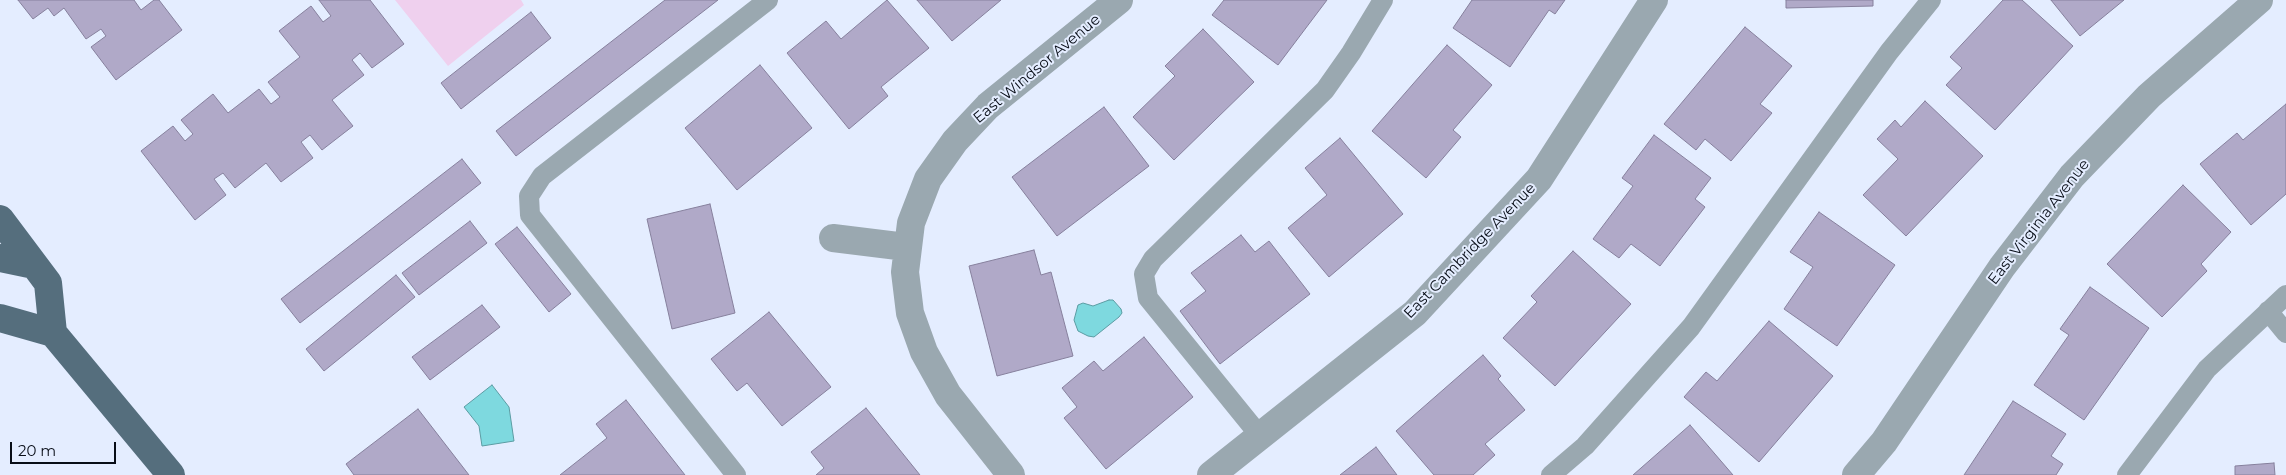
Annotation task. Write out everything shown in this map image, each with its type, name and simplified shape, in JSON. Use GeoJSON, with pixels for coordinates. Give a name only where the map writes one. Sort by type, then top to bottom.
{"type":"FeatureCollection","features":[{"type":"Feature","properties":{"kind":"main road"},"geometry":{"type":"LineString","coordinates":[[0,219],[48,283],[53,333],[171,475]]}},
{"type":"Feature","properties":{"kind":"main road"},"geometry":{"type":"LineString","coordinates":[[0,258],[34,265]]}},
{"type":"Feature","properties":{"kind":"main road"},"geometry":{"type":"LineString","coordinates":[[0,318],[53,333]]}},
{"type":"Feature","properties":{"kind":"street","name":"East Windsor Avenue"},"geometry":{"type":"LineString","coordinates":[[1011,475],[948,395],[924,352],[910,313],[905,272],[906,247],[911,223],[928,179],[955,141],[988,106],[1119,0]]}},
{"type":"Feature","properties":{"kind":"street","name":"East Cambridge Avenue"},"geometry":{"type":"LineString","coordinates":[[1211,475],[1415,313],[1539,179],[1654,0]]}},
{"type":"Feature","properties":{"kind":"street","name":"East Virginia Avenue"},"geometry":{"type":"LineString","coordinates":[[1856,475],[1884,442],[2002,266],[2072,176],[2149,96],[2259,0]]}},
{"type":"Feature","properties":{"kind":"street"},"geometry":{"type":"LineString","coordinates":[[833,238],[906,247]]}},
{"type":"Feature","properties":{"kind":"lane"},"geometry":{"type":"LineString","coordinates":[[736,475],[530,215],[530,196],[542,176],[768,0]]}},
{"type":"Feature","properties":{"kind":"lane"},"geometry":{"type":"LineString","coordinates":[[1260,436],[1148,298],[1144,274],[1153,259],[1325,90],[1351,53],[1383,0]]}},
{"type":"Feature","properties":{"kind":"lane"},"geometry":{"type":"LineString","coordinates":[[1551,475],[1585,446],[1691,327],[1889,52],[1931,0]]}},
{"type":"Feature","properties":{"kind":"lane"},"geometry":{"type":"LineString","coordinates":[[2127,475],[2206,369],[2286,295]]}},
{"type":"Feature","properties":{"kind":"lane"},"geometry":{"type":"LineString","coordinates":[[2268,311],[2286,333]]}},
{"type":"Feature","properties":{"kind":"shaded area"},"geometry":{"type":"Polygon","coordinates":[[[395,0],[521,0],[524,5],[448,66],[395,0]]]}},
{"type":"Feature","properties":{"kind":"shaded area"},"geometry":{"type":"Polygon","coordinates":[[[1113,300],[1121,309],[1122,313],[1119,317],[1094,337],[1078,331],[1074,320],[1078,305],[1083,303],[1093,306],[1113,300]]]}},
{"type":"Feature","properties":{"kind":"shaded area"},"geometry":{"type":"Polygon","coordinates":[[[492,385],[509,407],[514,441],[482,446],[479,426],[464,407],[492,385]]]}},
{"type":"Feature","properties":{"kind":"building"},"geometry":{"type":"Polygon","coordinates":[[[18,0],[134,0],[141,10],[154,0],[159,0],[182,30],[116,80],[91,47],[106,36],[101,29],[86,39],[64,8],[54,16],[48,8],[33,19],[18,0]]]}},
{"type":"Feature","properties":{"kind":"building"},"geometry":{"type":"Polygon","coordinates":[[[319,0],[370,0],[404,44],[372,68],[360,53],[352,60],[364,75],[332,100],[353,126],[322,150],[310,135],[301,142],[313,158],[281,182],[266,163],[235,188],[223,173],[214,179],[226,195],[195,220],[141,151],[173,126],[185,141],[193,134],[181,120],[213,94],[228,113],[259,89],[271,104],[280,97],[268,82],[300,57],[279,31],[311,6],[323,22],[331,16],[319,0]]]}},
{"type":"Feature","properties":{"kind":"building"},"geometry":{"type":"Polygon","coordinates":[[[665,0],[718,0],[516,156],[496,131],[665,0]]]}},
{"type":"Feature","properties":{"kind":"building"},"geometry":{"type":"Polygon","coordinates":[[[887,0],[929,48],[881,87],[888,96],[849,129],[787,53],[826,21],[841,39],[887,0]]]}},
{"type":"Feature","properties":{"kind":"building"},"geometry":{"type":"Polygon","coordinates":[[[917,0],[1001,0],[952,41],[917,0]]]}},
{"type":"Feature","properties":{"kind":"building"},"geometry":{"type":"Polygon","coordinates":[[[1224,0],[1327,0],[1278,65],[1212,15],[1224,0]]]}},
{"type":"Feature","properties":{"kind":"building"},"geometry":{"type":"Polygon","coordinates":[[[1472,0],[1565,0],[1555,14],[1549,10],[1510,67],[1453,28],[1472,0]]]}},
{"type":"Feature","properties":{"kind":"building"},"geometry":{"type":"Polygon","coordinates":[[[1786,0],[1873,0],[1873,6],[1786,8],[1786,0]]]}},
{"type":"Feature","properties":{"kind":"building"},"geometry":{"type":"Polygon","coordinates":[[[2003,0],[2022,0],[2073,46],[1995,130],[1946,85],[1962,68],[1950,57],[2003,0]]]}},
{"type":"Feature","properties":{"kind":"building"},"geometry":{"type":"Polygon","coordinates":[[[2051,0],[2124,0],[2080,36],[2051,0]]]}},
{"type":"Feature","properties":{"kind":"building"},"geometry":{"type":"Polygon","coordinates":[[[531,12],[551,38],[461,109],[441,83],[531,12]]]}},
{"type":"Feature","properties":{"kind":"building"},"geometry":{"type":"Polygon","coordinates":[[[1745,27],[1792,66],[1760,104],[1772,113],[1731,161],[1705,139],[1696,150],[1664,124],[1745,27]]]}},
{"type":"Feature","properties":{"kind":"building"},"geometry":{"type":"Polygon","coordinates":[[[1203,29],[1254,82],[1174,160],[1133,117],[1175,76],[1165,66],[1203,29]]]}},
{"type":"Feature","properties":{"kind":"building"},"geometry":{"type":"Polygon","coordinates":[[[1447,45],[1492,85],[1453,130],[1461,137],[1426,178],[1372,131],[1447,45]]]}},
{"type":"Feature","properties":{"kind":"building"},"geometry":{"type":"Polygon","coordinates":[[[760,65],[812,128],[737,190],[685,128],[760,65]]]}},
{"type":"Feature","properties":{"kind":"building"},"geometry":{"type":"Polygon","coordinates":[[[1925,101],[1983,156],[1906,236],[1863,195],[1898,159],[1877,139],[1895,120],[1901,127],[1925,101]]]}},
{"type":"Feature","properties":{"kind":"building"},"geometry":{"type":"Polygon","coordinates":[[[2286,104],[2286,194],[2251,225],[2200,164],[2237,133],[2243,140],[2286,104]]]}},
{"type":"Feature","properties":{"kind":"building"},"geometry":{"type":"Polygon","coordinates":[[[1104,107],[1149,166],[1057,236],[1012,177],[1104,107]]]}},
{"type":"Feature","properties":{"kind":"building"},"geometry":{"type":"Polygon","coordinates":[[[1654,135],[1711,178],[1695,199],[1705,207],[1660,266],[1631,244],[1619,258],[1593,239],[1633,186],[1622,178],[1654,135]]]}},
{"type":"Feature","properties":{"kind":"building"},"geometry":{"type":"Polygon","coordinates":[[[1340,138],[1403,214],[1329,277],[1288,228],[1327,195],[1305,168],[1340,138]]]}},
{"type":"Feature","properties":{"kind":"building"},"geometry":{"type":"Polygon","coordinates":[[[462,159],[481,183],[300,323],[281,299],[462,159]]]}},
{"type":"Feature","properties":{"kind":"building"},"geometry":{"type":"Polygon","coordinates":[[[2183,185],[2231,232],[2201,264],[2207,271],[2162,317],[2107,264],[2183,185]]]}},
{"type":"Feature","properties":{"kind":"building"},"geometry":{"type":"Polygon","coordinates":[[[710,204],[735,313],[672,329],[647,219],[710,204]]]}},
{"type":"Feature","properties":{"kind":"building"},"geometry":{"type":"Polygon","coordinates":[[[1819,212],[1895,265],[1837,346],[1784,309],[1813,267],[1790,252],[1819,212]]]}},
{"type":"Feature","properties":{"kind":"building"},"geometry":{"type":"Polygon","coordinates":[[[470,221],[487,243],[419,295],[402,273],[470,221]]]}},
{"type":"Feature","properties":{"kind":"building"},"geometry":{"type":"Polygon","coordinates":[[[517,227],[571,294],[549,312],[495,244],[517,227]]]}},
{"type":"Feature","properties":{"kind":"building"},"geometry":{"type":"Polygon","coordinates":[[[1241,235],[1255,252],[1269,241],[1310,294],[1220,364],[1180,311],[1206,291],[1191,273],[1241,235]]]}},
{"type":"Feature","properties":{"kind":"building"},"geometry":{"type":"Polygon","coordinates":[[[1034,250],[1041,275],[1051,272],[1073,356],[997,376],[969,266],[1034,250]]]}},
{"type":"Feature","properties":{"kind":"building"},"geometry":{"type":"Polygon","coordinates":[[[1573,251],[1631,304],[1555,386],[1503,338],[1537,302],[1531,296],[1573,251]]]}},
{"type":"Feature","properties":{"kind":"building"},"geometry":{"type":"Polygon","coordinates":[[[396,275],[415,297],[324,371],[306,349],[396,275]]]}},
{"type":"Feature","properties":{"kind":"building"},"geometry":{"type":"Polygon","coordinates":[[[2090,287],[2149,328],[2084,420],[2034,385],[2069,335],[2060,329],[2090,287]]]}},
{"type":"Feature","properties":{"kind":"building"},"geometry":{"type":"Polygon","coordinates":[[[482,305],[500,327],[430,380],[412,357],[482,305]]]}},
{"type":"Feature","properties":{"kind":"building"},"geometry":{"type":"Polygon","coordinates":[[[769,312],[831,387],[782,426],[747,383],[737,391],[711,359],[769,312]]]}},
{"type":"Feature","properties":{"kind":"building"},"geometry":{"type":"Polygon","coordinates":[[[1769,321],[1833,376],[1759,462],[1684,397],[1706,372],[1717,381],[1769,321]]]}},
{"type":"Feature","properties":{"kind":"building"},"geometry":{"type":"Polygon","coordinates":[[[1144,337],[1193,397],[1106,469],[1064,418],[1077,407],[1062,388],[1094,361],[1103,371],[1144,337]]]}},
{"type":"Feature","properties":{"kind":"building"},"geometry":{"type":"Polygon","coordinates":[[[1483,355],[1501,376],[1498,379],[1525,410],[1485,444],[1495,455],[1473,475],[1434,475],[1396,431],[1483,355]]]}},
{"type":"Feature","properties":{"kind":"building"},"geometry":{"type":"Polygon","coordinates":[[[626,400],[685,475],[560,475],[607,438],[596,424],[626,400]]]}},
{"type":"Feature","properties":{"kind":"building"},"geometry":{"type":"Polygon","coordinates":[[[2013,401],[2066,434],[2051,456],[2063,464],[2056,475],[1964,475],[2013,401]]]}},
{"type":"Feature","properties":{"kind":"building"},"geometry":{"type":"Polygon","coordinates":[[[866,408],[920,475],[816,475],[824,468],[811,452],[866,408]]]}},
{"type":"Feature","properties":{"kind":"building"},"geometry":{"type":"Polygon","coordinates":[[[418,409],[469,475],[354,475],[346,464],[418,409]]]}},
{"type":"Feature","properties":{"kind":"building"},"geometry":{"type":"Polygon","coordinates":[[[1690,425],[1733,475],[1633,475],[1690,425]]]}},
{"type":"Feature","properties":{"kind":"building"},"geometry":{"type":"Polygon","coordinates":[[[1376,447],[1397,475],[1340,475],[1376,447]]]}},
{"type":"Feature","properties":{"kind":"building"},"geometry":{"type":"Polygon","coordinates":[[[2274,463],[2275,475],[2235,475],[2235,466],[2274,463]]]}}]}
